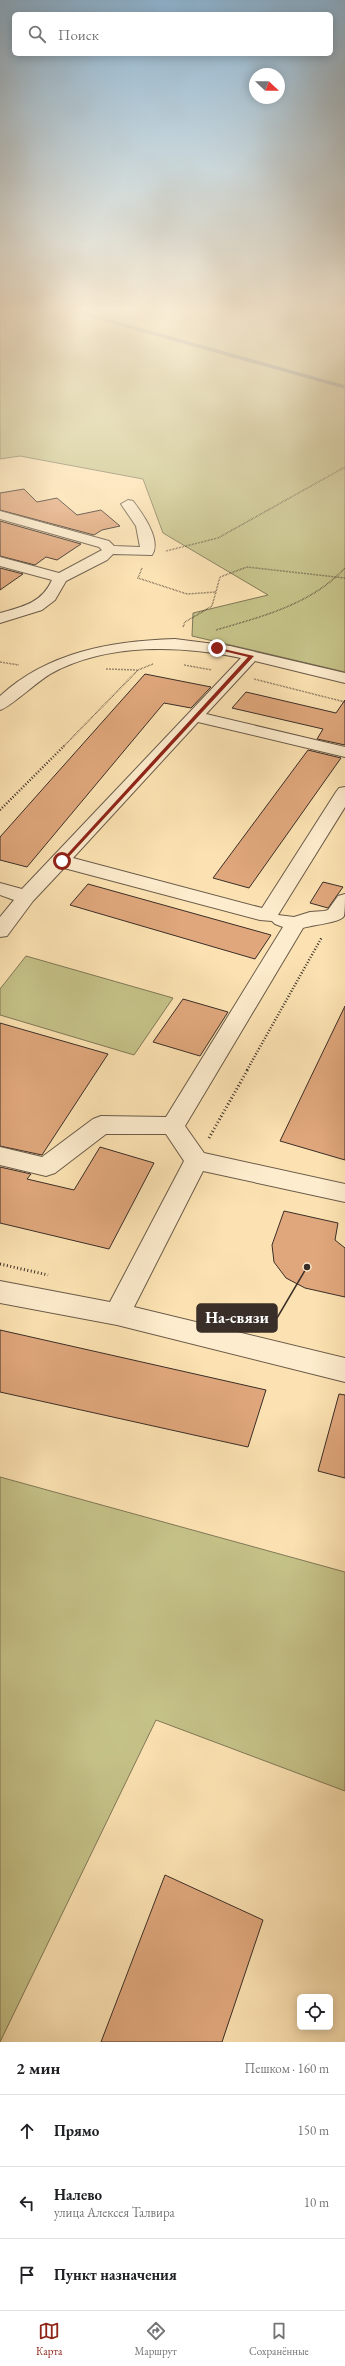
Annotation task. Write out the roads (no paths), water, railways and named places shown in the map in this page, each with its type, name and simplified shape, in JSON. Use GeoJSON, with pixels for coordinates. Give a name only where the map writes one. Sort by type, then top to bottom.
{"type":"FeatureCollection","features":[{"type":"Feature","properties":{"kind":"street"},"geometry":{"type":"LineString","coordinates":[[0,618],[45,604],[55,592],[60,578],[102,556],[110,550],[147,552],[147,532],[141,520],[128,504]]}},
{"type":"Feature","properties":{"kind":"street"},"geometry":{"type":"LineString","coordinates":[[0,514],[104,544],[110,550]]}},
{"type":"Feature","properties":{"kind":"street"},"geometry":{"type":"LineString","coordinates":[[0,561],[60,578]]}},
{"type":"Feature","properties":{"kind":"street"},"geometry":{"type":"LineString","coordinates":[[0,705],[31,678],[51,667],[91,655],[133,647],[172,644],[217,648],[345,678]]}},
{"type":"Feature","properties":{"kind":"street"},"geometry":{"type":"LineString","coordinates":[[0,931],[26,897],[62,861],[194,716],[251,656]]}},
{"type":"Feature","properties":{"kind":"street"},"geometry":{"type":"LineString","coordinates":[[194,716],[345,752]]}},
{"type":"Feature","properties":{"kind":"street"},"geometry":{"type":"LineString","coordinates":[[267,916],[345,792]]}},
{"type":"Feature","properties":{"kind":"street"},"geometry":{"type":"LineString","coordinates":[[62,861],[295,924]]}},
{"type":"Feature","properties":{"kind":"street"},"geometry":{"type":"LineString","coordinates":[[0,889],[26,897]]}},
{"type":"Feature","properties":{"kind":"street"},"geometry":{"type":"LineString","coordinates":[[173,1126],[295,924],[310,918],[326,917],[340,907]]}},
{"type":"Feature","properties":{"kind":"street"},"geometry":{"type":"LineString","coordinates":[[0,1156],[46,1167],[101,1125],[173,1126]]}},
{"type":"Feature","properties":{"kind":"street"},"geometry":{"type":"LineString","coordinates":[[173,1126],[196,1160],[345,1193]]}},
{"type":"Feature","properties":{"kind":"street"},"geometry":{"type":"LineString","coordinates":[[117,1314],[196,1160]]}},
{"type":"Feature","properties":{"kind":"street"},"geometry":{"type":"LineString","coordinates":[[0,1292],[117,1314],[345,1370]]}},
{"type":"Feature","properties":{"kind":"place","name":"На-связи"},"geometry":{"type":"Point","coordinates":[307,1267]}}]}
